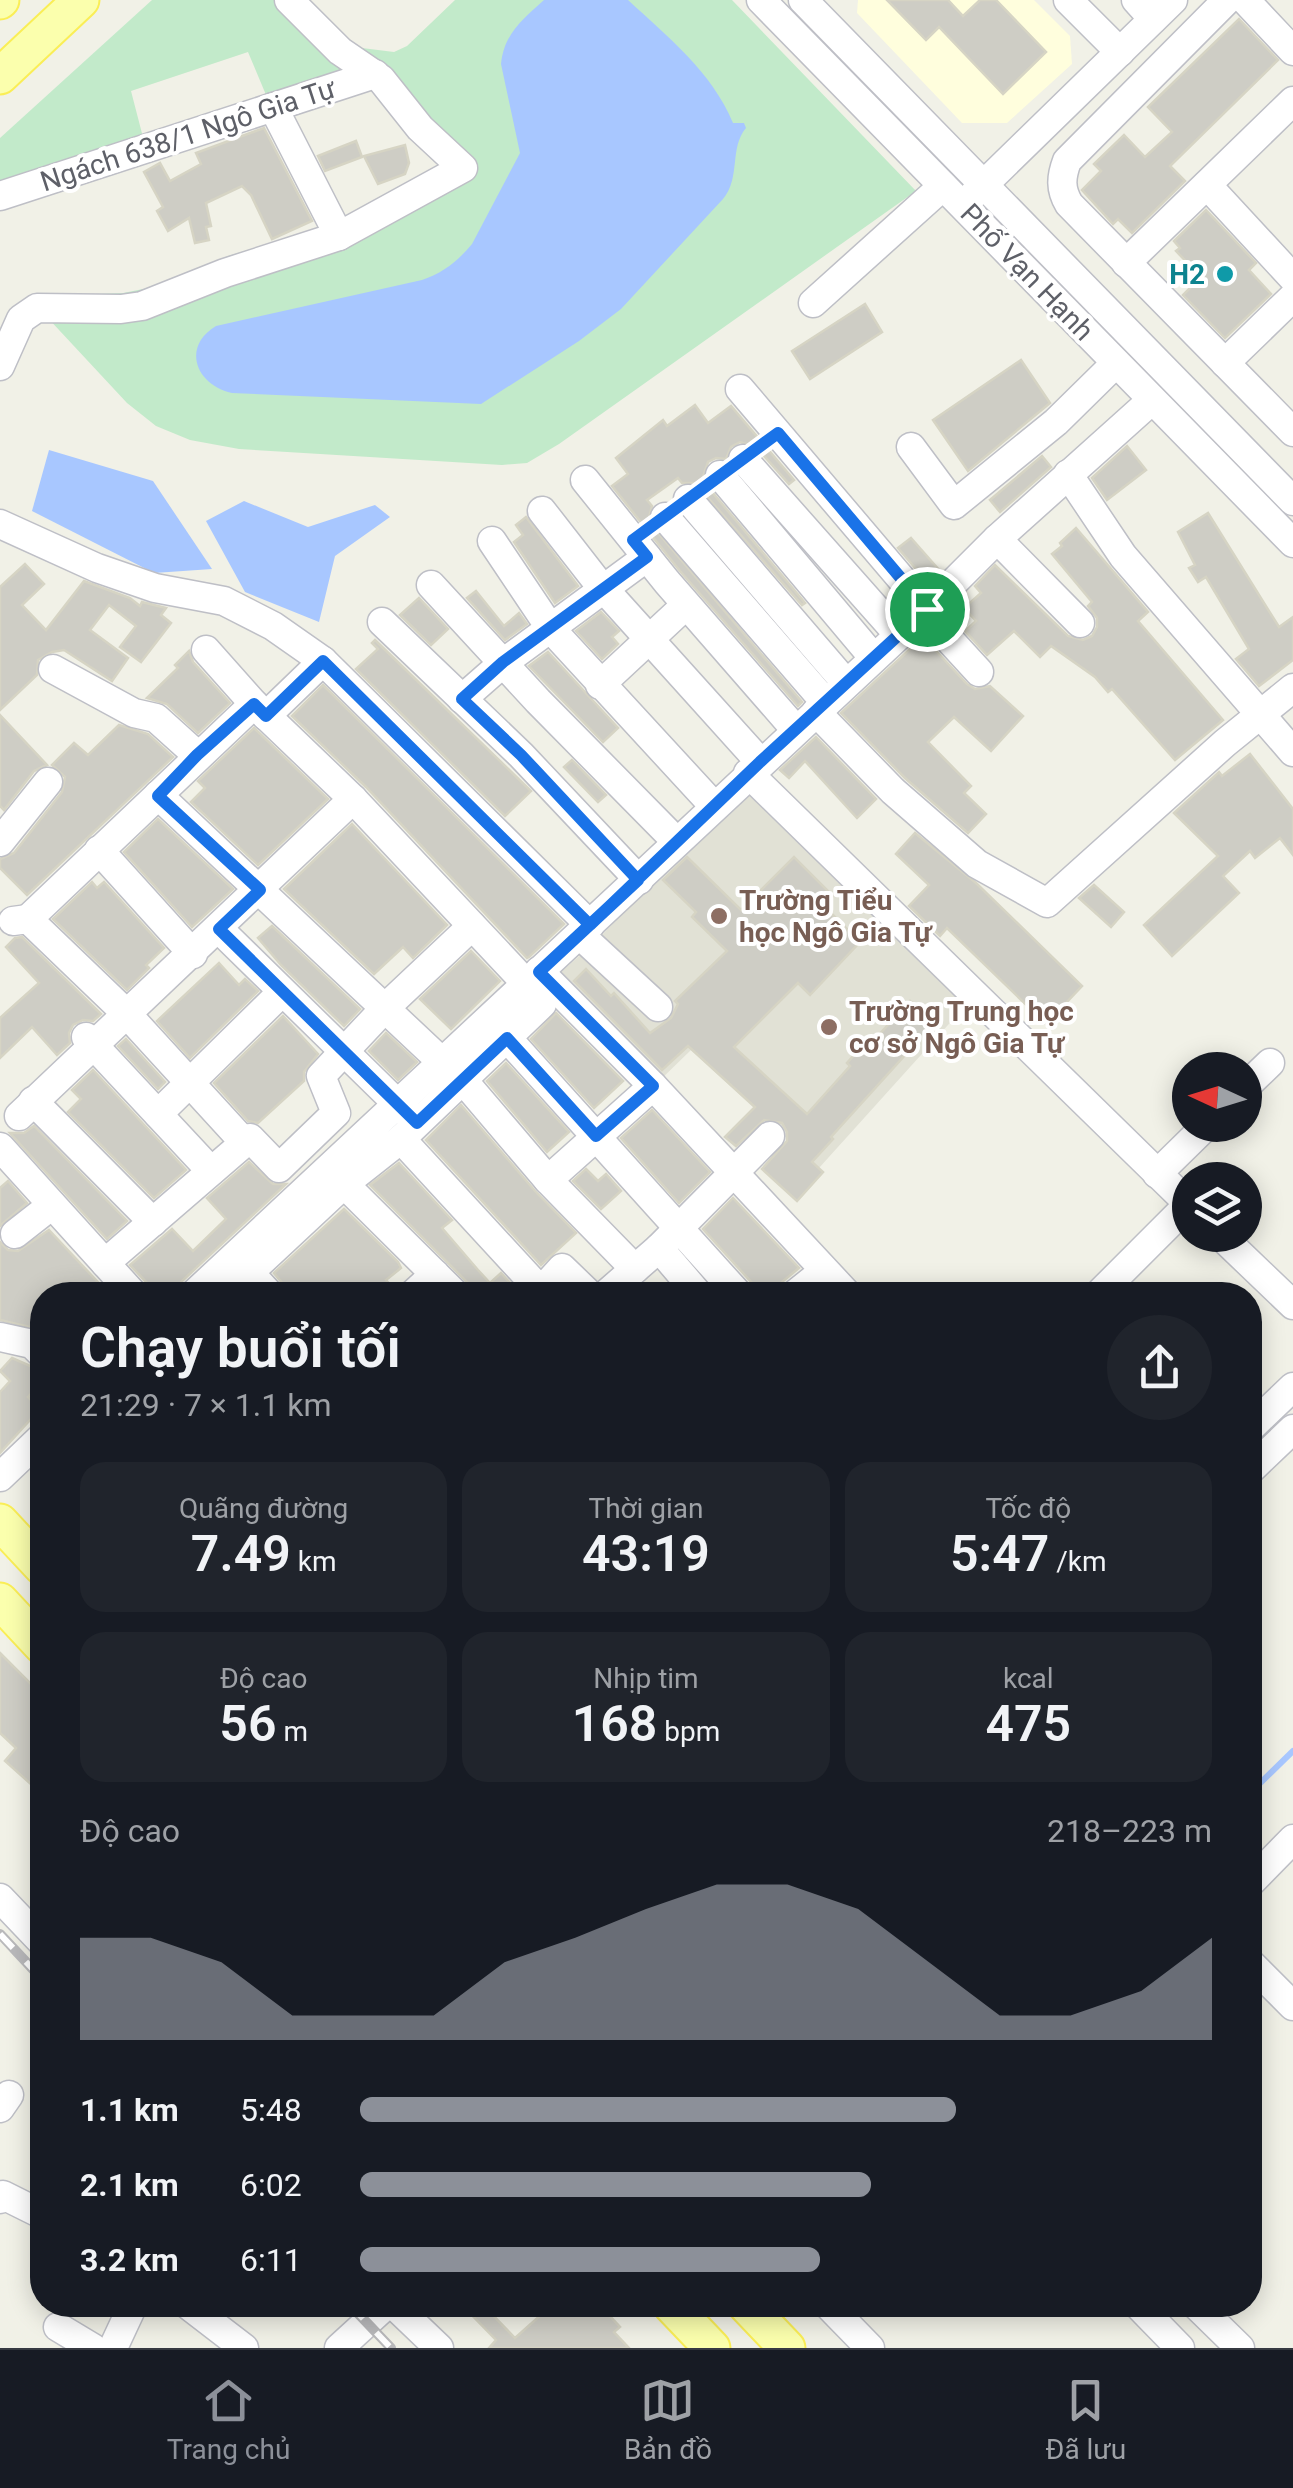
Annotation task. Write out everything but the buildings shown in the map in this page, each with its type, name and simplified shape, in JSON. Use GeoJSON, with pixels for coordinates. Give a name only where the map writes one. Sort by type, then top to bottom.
{"type":"FeatureCollection","features":[{"type":"Feature","properties":{"kind":"main road"},"geometry":{"type":"LineString","coordinates":[[0,76],[82,0]]}},
{"type":"Feature","properties":{"kind":"main road"},"geometry":{"type":"LineString","coordinates":[[0,1522],[30,1553]]}},
{"type":"Feature","properties":{"kind":"main road"},"geometry":{"type":"LineString","coordinates":[[0,1601],[30,1633]]}},
{"type":"Feature","properties":{"kind":"main road"},"geometry":{"type":"LineString","coordinates":[[680,2317],[700,2344]]}},
{"type":"Feature","properties":{"kind":"main road"},"geometry":{"type":"LineString","coordinates":[[757,2317],[787,2348]]}},
{"type":"Feature","properties":{"kind":"street"},"geometry":{"type":"LineString","coordinates":[[0,366],[21,319],[37,308],[142,306],[225,273],[340,236],[464,168],[420,128],[375,74],[340,51],[289,0]]}},
{"type":"Feature","properties":{"kind":"street","name":"Phố Vạn Hạnh"},"geometry":{"type":"LineString","coordinates":[[761,0],[1293,544]]}},
{"type":"Feature","properties":{"kind":"street"},"geometry":{"type":"LineString","coordinates":[[1068,0],[1120,52]]}},
{"type":"Feature","properties":{"kind":"street"},"geometry":{"type":"LineString","coordinates":[[1227,0],[1067,161],[1062,193],[1293,432]]}},
{"type":"Feature","properties":{"kind":"street"},"geometry":{"type":"LineString","coordinates":[[1245,0],[1293,51]]}},
{"type":"Feature","properties":{"kind":"street","name":"Phố Vạn Hạnh"},"geometry":{"type":"LineString","coordinates":[[819,6],[984,183],[1290,492]]}},
{"type":"Feature","properties":{"kind":"street"},"geometry":{"type":"LineString","coordinates":[[813,304],[952,196],[984,183],[1120,52],[1154,6]]}},
{"type":"Feature","properties":{"kind":"street","name":"Ngách 638/1 Ngô Gia Tự"},"geometry":{"type":"LineString","coordinates":[[0,196],[375,74]]}},
{"type":"Feature","properties":{"kind":"street"},"geometry":{"type":"LineString","coordinates":[[1126,263],[1293,101]]}},
{"type":"Feature","properties":{"kind":"street"},"geometry":{"type":"LineString","coordinates":[[273,107],[340,236]]}},
{"type":"Feature","properties":{"kind":"street"},"geometry":{"type":"LineString","coordinates":[[1207,185],[1293,278]]}},
{"type":"Feature","properties":{"kind":"street"},"geometry":{"type":"LineString","coordinates":[[1225,363],[1293,297]]}},
{"type":"Feature","properties":{"kind":"street"},"geometry":{"type":"LineString","coordinates":[[911,447],[954,506],[1056,422],[1116,363]]}},
{"type":"Feature","properties":{"kind":"street"},"geometry":{"type":"LineString","coordinates":[[740,389],[979,672]]}},
{"type":"Feature","properties":{"kind":"street"},"geometry":{"type":"LineString","coordinates":[[210,1282],[406,1122],[585,930],[998,539],[1152,400]]}},
{"type":"Feature","properties":{"kind":"street"},"geometry":{"type":"LineString","coordinates":[[462,699],[503,662],[603,588],[665,517],[778,433]]}},
{"type":"Feature","properties":{"kind":"street"},"geometry":{"type":"LineString","coordinates":[[732,467],[899,635]]}},
{"type":"Feature","properties":{"kind":"street"},"geometry":{"type":"LineString","coordinates":[[732,467],[873,657]]}},
{"type":"Feature","properties":{"kind":"street"},"geometry":{"type":"LineString","coordinates":[[1068,474],[1124,556],[1293,752]]}},
{"type":"Feature","properties":{"kind":"street"},"geometry":{"type":"LineString","coordinates":[[584,480],[686,605],[821,707]]}},
{"type":"Feature","properties":{"kind":"street"},"geometry":{"type":"LineString","coordinates":[[688,498],[821,707]]}},
{"type":"Feature","properties":{"kind":"street"},"geometry":{"type":"LineString","coordinates":[[542,511],[754,768],[1172,1189]]}},
{"type":"Feature","properties":{"kind":"street"},"geometry":{"type":"LineString","coordinates":[[665,517],[893,791],[977,864],[1047,903],[1225,743],[1293,688]]}},
{"type":"Feature","properties":{"kind":"street"},"geometry":{"type":"LineString","coordinates":[[0,524],[97,568],[155,588],[224,602],[272,626],[323,661],[658,1007]]}},
{"type":"Feature","properties":{"kind":"street"},"geometry":{"type":"LineString","coordinates":[[998,539],[1080,623]]}},
{"type":"Feature","properties":{"kind":"street"},"geometry":{"type":"LineString","coordinates":[[492,540],[551,629],[714,806]]}},
{"type":"Feature","properties":{"kind":"street"},"geometry":{"type":"LineString","coordinates":[[431,586],[677,842]]}},
{"type":"Feature","properties":{"kind":"street"},"geometry":{"type":"LineString","coordinates":[[600,685],[686,605]]}},
{"type":"Feature","properties":{"kind":"street"},"geometry":{"type":"LineString","coordinates":[[382,622],[521,755],[638,880]]}},
{"type":"Feature","properties":{"kind":"street"},"geometry":{"type":"LineString","coordinates":[[206,650],[472,926],[653,1086],[835,1282]]}},
{"type":"Feature","properties":{"kind":"street"},"geometry":{"type":"LineString","coordinates":[[210,1171],[158,1114],[102,1028],[10,920],[99,850],[197,755],[323,661]]}},
{"type":"Feature","properties":{"kind":"street"},"geometry":{"type":"LineString","coordinates":[[53,670],[134,713],[156,718],[197,755]]}},
{"type":"Feature","properties":{"kind":"street"},"geometry":{"type":"LineString","coordinates":[[0,842],[48,782]]}},
{"type":"Feature","properties":{"kind":"street"},"geometry":{"type":"LineString","coordinates":[[158,796],[452,1070],[548,1180],[635,1269]]}},
{"type":"Feature","properties":{"kind":"street"},"geometry":{"type":"LineString","coordinates":[[9,1129],[102,1028],[193,954],[353,800]]}},
{"type":"Feature","properties":{"kind":"street"},"geometry":{"type":"LineString","coordinates":[[99,850],[193,954]]}},
{"type":"Feature","properties":{"kind":"street"},"geometry":{"type":"LineString","coordinates":[[105,1263],[250,1138],[279,1168],[336,1113],[321,1076],[385,1008],[472,926]]}},
{"type":"Feature","properties":{"kind":"street"},"geometry":{"type":"LineString","coordinates":[[219,929],[343,1050],[406,1122],[533,1282]]}},
{"type":"Feature","properties":{"kind":"street"},"geometry":{"type":"LineString","coordinates":[[452,1070],[507,1038],[536,986]]}},
{"type":"Feature","properties":{"kind":"street"},"geometry":{"type":"LineString","coordinates":[[158,1114],[282,992]]}},
{"type":"Feature","properties":{"kind":"street"},"geometry":{"type":"LineString","coordinates":[[102,1028],[193,1082],[244,1142]]}},
{"type":"Feature","properties":{"kind":"street"},"geometry":{"type":"LineString","coordinates":[[507,1038],[596,1136],[668,1239],[691,1282]]}},
{"type":"Feature","properties":{"kind":"street"},"geometry":{"type":"LineString","coordinates":[[1262,1071],[1270,1063]]}},
{"type":"Feature","properties":{"kind":"street"},"geometry":{"type":"LineString","coordinates":[[548,1180],[653,1086]]}},
{"type":"Feature","properties":{"kind":"street"},"geometry":{"type":"LineString","coordinates":[[9,1129],[52,1205],[122,1282]]}},
{"type":"Feature","properties":{"kind":"street"},"geometry":{"type":"LineString","coordinates":[[9,1129],[153,1222]]}},
{"type":"Feature","properties":{"kind":"street"},"geometry":{"type":"LineString","coordinates":[[620,1282],[770,1136]]}},
{"type":"Feature","properties":{"kind":"street"},"geometry":{"type":"LineString","coordinates":[[1157,1174],[1189,1142]]}},
{"type":"Feature","properties":{"kind":"street"},"geometry":{"type":"LineString","coordinates":[[239,1282],[336,1176]]}},
{"type":"Feature","properties":{"kind":"street"},"geometry":{"type":"LineString","coordinates":[[336,1176],[443,1282]]}},
{"type":"Feature","properties":{"kind":"street"},"geometry":{"type":"LineString","coordinates":[[15,1234],[52,1205]]}},
{"type":"Feature","properties":{"kind":"street"},"geometry":{"type":"LineString","coordinates":[[1111,1282],[1172,1222]]}},
{"type":"Feature","properties":{"kind":"street"},"geometry":{"type":"LineString","coordinates":[[668,1239],[723,1282]]}},
{"type":"Feature","properties":{"kind":"street"},"geometry":{"type":"LineString","coordinates":[[1238,1252],[1293,1305]]}},
{"type":"Feature","properties":{"kind":"street"},"geometry":{"type":"LineString","coordinates":[[549,1282],[571,1259],[583,1282]]}},
{"type":"Feature","properties":{"kind":"street"},"geometry":{"type":"LineString","coordinates":[[810,1282],[824,1271]]}},
{"type":"Feature","properties":{"kind":"street"},"geometry":{"type":"LineString","coordinates":[[250,1272],[259,1282]]}},
{"type":"Feature","properties":{"kind":"street"},"geometry":{"type":"LineString","coordinates":[[426,1282],[435,1274]]}},
{"type":"Feature","properties":{"kind":"street"},"geometry":{"type":"LineString","coordinates":[[0,1337],[30,1344]]}},
{"type":"Feature","properties":{"kind":"street"},"geometry":{"type":"LineString","coordinates":[[1262,1417],[1293,1387]]}},
{"type":"Feature","properties":{"kind":"street"},"geometry":{"type":"LineString","coordinates":[[1262,1459],[1293,1429]]}},
{"type":"Feature","properties":{"kind":"street"},"geometry":{"type":"LineString","coordinates":[[0,1478],[30,1449]]}},
{"type":"Feature","properties":{"kind":"street"},"geometry":{"type":"LineString","coordinates":[[1262,1871],[1293,1839]]}},
{"type":"Feature","properties":{"kind":"street"},"geometry":{"type":"LineString","coordinates":[[0,1898],[30,1929]]}},
{"type":"Feature","properties":{"kind":"street"},"geometry":{"type":"LineString","coordinates":[[1262,1976],[1293,2006]]}},
{"type":"Feature","properties":{"kind":"street"},"geometry":{"type":"LineString","coordinates":[[0,2199],[3,2195],[30,2208]]}},
{"type":"Feature","properties":{"kind":"street"},"geometry":{"type":"LineString","coordinates":[[114,2348],[128,2317]]}},
{"type":"Feature","properties":{"kind":"street"},"geometry":{"type":"LineString","coordinates":[[204,2317],[244,2348]]}},
{"type":"Feature","properties":{"kind":"street"},"geometry":{"type":"LineString","coordinates":[[339,2348],[373,2317]]}},
{"type":"Feature","properties":{"kind":"street"},"geometry":{"type":"LineString","coordinates":[[406,2317],[438,2348]]}},
{"type":"Feature","properties":{"kind":"street"},"geometry":{"type":"LineString","coordinates":[[840,2317],[870,2348]]}},
{"type":"Feature","properties":{"kind":"street"},"geometry":{"type":"LineString","coordinates":[[1150,2317],[1180,2348]]}},
{"type":"Feature","properties":{"kind":"street"},"geometry":{"type":"LineString","coordinates":[[1208,2317],[1240,2348]]}},
{"type":"Feature","properties":{"kind":"street"},"geometry":{"type":"LineString","coordinates":[[58,2328],[93,2348]]}},
{"type":"Feature","properties":{"kind":"shaded area"},"geometry":{"type":"Polygon","coordinates":[[[152,0],[308,0],[354,47],[394,52],[407,46],[455,0],[732,0],[916,191],[527,463],[502,465],[239,449],[190,440],[156,426],[127,403],[46,316],[45,296],[123,293],[158,286],[228,256],[350,219],[438,167],[440,156],[378,81],[269,102],[248,52],[131,91],[145,145],[0,190],[0,138],[152,0]]]}},
{"type":"Feature","properties":{"kind":"shaded area"},"geometry":{"type":"Polygon","coordinates":[[[858,0],[1034,0],[1070,36],[1072,64],[1007,123],[962,123],[857,13],[858,0]]]}},
{"type":"Feature","properties":{"kind":"shaded area"},"geometry":{"type":"Polygon","coordinates":[[[744,789],[966,1005],[819,1168],[691,1050],[654,1086],[554,978],[592,945],[744,789]]]}},
{"type":"Feature","properties":{"kind":"water"},"geometry":{"type":"Polygon","coordinates":[[[544,0],[628,0],[688,56],[713,87],[733,123],[744,123],[746,128],[738,145],[732,182],[723,199],[621,309],[481,404],[232,393],[209,382],[197,364],[196,354],[205,335],[216,326],[422,280],[443,270],[467,250],[520,153],[501,64],[503,53],[515,28],[544,0]]]}},
{"type":"Feature","properties":{"kind":"water"},"geometry":{"type":"Polygon","coordinates":[[[49,450],[153,481],[212,569],[154,573],[32,511],[49,450]]]}},
{"type":"Feature","properties":{"kind":"water"},"geometry":{"type":"Polygon","coordinates":[[[244,501],[308,527],[375,505],[390,517],[335,556],[319,622],[245,592],[206,521],[244,501]]]}},
{"type":"Feature","properties":{"kind":"waterway"},"geometry":{"type":"LineString","coordinates":[[1262,1781],[1293,1751]]}},
{"type":"Feature","properties":{"kind":"railway"},"geometry":{"type":"LineString","coordinates":[[0,1934],[30,1966]]}},
{"type":"Feature","properties":{"kind":"railway"},"geometry":{"type":"LineString","coordinates":[[361,2317],[391,2348]]}},
{"type":"Feature","properties":{"kind":"place","name":"H2"},"geometry":{"type":"Point","coordinates":[1225,274]}},
{"type":"Feature","properties":{"kind":"place","name":"Trường Tiểu học Ngô Gia Tự"},"geometry":{"type":"Point","coordinates":[719,916]}},
{"type":"Feature","properties":{"kind":"place","name":"Trường Trung học cơ sở Ngô Gia Tự"},"geometry":{"type":"Point","coordinates":[829,1027]}},
{"type":"Feature","properties":{"kind":"route"},"geometry":{"type":"LineString","coordinates":[[927,609],[760,762],[638,880],[590,925],[323,661],[266,716],[254,704],[158,796],[260,890],[219,929],[417,1123],[507,1038],[596,1136],[653,1086],[539,972],[580,935],[638,880],[521,755],[462,699],[503,662],[647,557],[633,540],[778,433],[927,609]]}}]}
